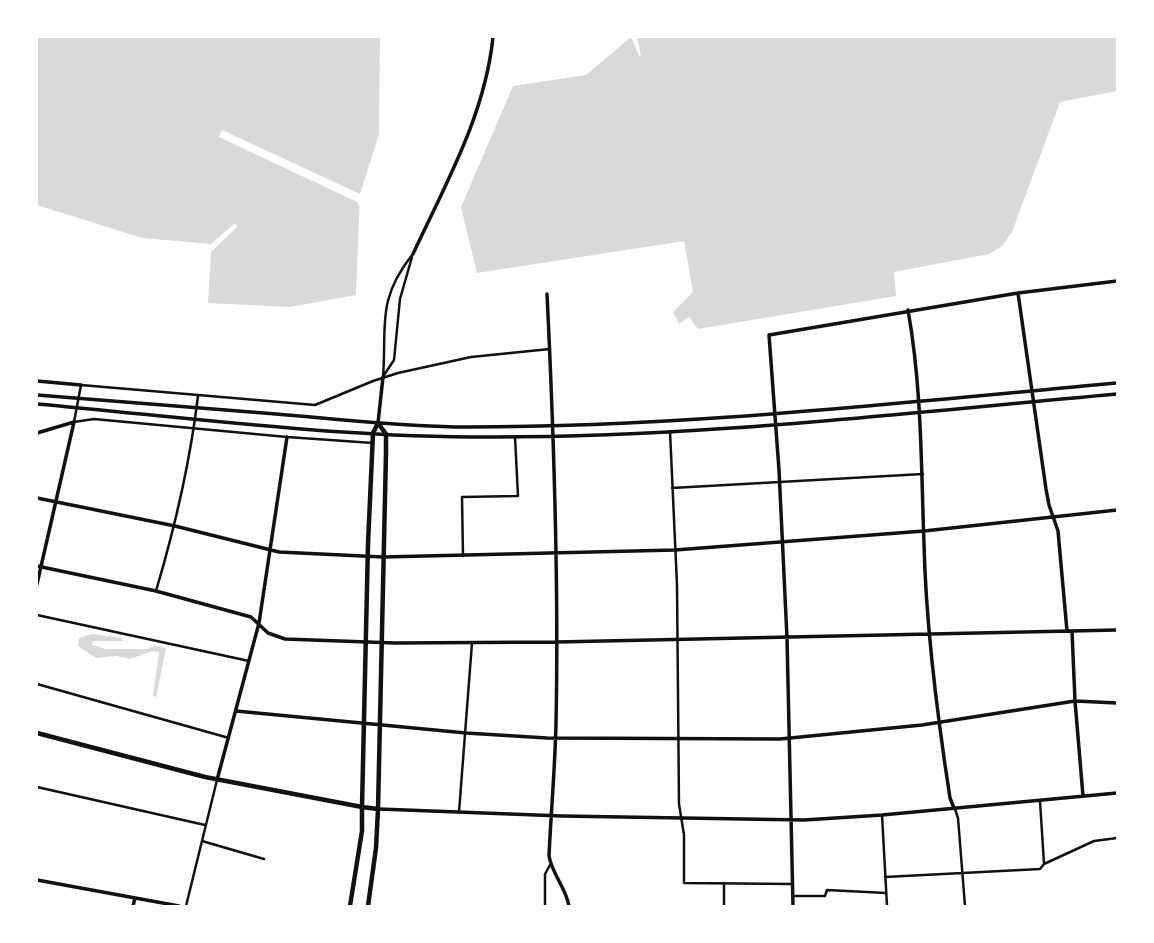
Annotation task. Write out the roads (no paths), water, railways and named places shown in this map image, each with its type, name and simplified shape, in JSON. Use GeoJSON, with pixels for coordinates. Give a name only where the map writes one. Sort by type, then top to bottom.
{"type":"FeatureCollection","features":[{"type":"Feature","properties":{"kind":"main road"},"geometry":{"type":"LineString","coordinates":[[350,906],[362,831],[368,556],[373,433],[378,423],[386,434],[378,809],[368,906]]}},
{"type":"Feature","properties":{"kind":"main road"},"geometry":{"type":"LineString","coordinates":[[37,733],[218,780],[378,809]]}},
{"type":"Feature","properties":{"kind":"street"},"geometry":{"type":"LineString","coordinates":[[378,423],[384,376],[383,331],[386,306],[413,254],[478,111],[493,37]]}},
{"type":"Feature","properties":{"kind":"street"},"geometry":{"type":"LineString","coordinates":[[384,376],[394,360],[400,299],[413,254]]}},
{"type":"Feature","properties":{"kind":"street"},"geometry":{"type":"LineString","coordinates":[[793,906],[787,638],[769,335],[908,310],[1117,281]]}},
{"type":"Feature","properties":{"kind":"street"},"geometry":{"type":"LineString","coordinates":[[1018,293],[1046,489],[1058,531],[1070,631],[1083,796]]}},
{"type":"Feature","properties":{"kind":"street"},"geometry":{"type":"LineString","coordinates":[[547,294],[553,425],[557,642],[548,856],[550,865],[567,894],[569,906]]}},
{"type":"Feature","properties":{"kind":"street"},"geometry":{"type":"LineString","coordinates":[[908,310],[921,413],[924,531],[938,723],[950,798],[958,818],[965,906]]}},
{"type":"Feature","properties":{"kind":"street"},"geometry":{"type":"LineString","coordinates":[[37,381],[314,405],[384,376],[471,357],[550,349]]}},
{"type":"Feature","properties":{"kind":"street"},"geometry":{"type":"LineString","coordinates":[[37,395],[452,427],[775,414],[1117,383]]}},
{"type":"Feature","properties":{"kind":"street"},"geometry":{"type":"LineString","coordinates":[[37,584],[81,385]]}},
{"type":"Feature","properties":{"kind":"street"},"geometry":{"type":"LineString","coordinates":[[37,404],[386,434],[515,437],[776,424],[1117,394]]}},
{"type":"Feature","properties":{"kind":"street"},"geometry":{"type":"LineString","coordinates":[[156,591],[175,526],[198,396]]}},
{"type":"Feature","properties":{"kind":"street"},"geometry":{"type":"LineString","coordinates":[[37,433],[94,419],[373,443]]}},
{"type":"Feature","properties":{"kind":"street"},"geometry":{"type":"LineString","coordinates":[[670,431],[676,550],[679,804],[684,835],[684,883],[793,884]]}},
{"type":"Feature","properties":{"kind":"street"},"geometry":{"type":"LineString","coordinates":[[186,906],[259,623],[287,437]]}},
{"type":"Feature","properties":{"kind":"street"},"geometry":{"type":"LineString","coordinates":[[463,556],[462,497],[517,496],[515,437]]}},
{"type":"Feature","properties":{"kind":"street"},"geometry":{"type":"LineString","coordinates":[[672,488],[923,474]]}},
{"type":"Feature","properties":{"kind":"street"},"geometry":{"type":"LineString","coordinates":[[37,498],[175,526],[269,550],[383,557],[676,550],[924,531],[1117,510]]}},
{"type":"Feature","properties":{"kind":"street"},"geometry":{"type":"LineString","coordinates":[[39,566],[156,591],[251,617],[268,633],[285,639],[365,643],[471,643],[1117,631]]}},
{"type":"Feature","properties":{"kind":"street"},"geometry":{"type":"LineString","coordinates":[[37,615],[249,661]]}},
{"type":"Feature","properties":{"kind":"street"},"geometry":{"type":"LineString","coordinates":[[459,812],[471,643]]}},
{"type":"Feature","properties":{"kind":"street"},"geometry":{"type":"LineString","coordinates":[[37,684],[229,738]]}},
{"type":"Feature","properties":{"kind":"street"},"geometry":{"type":"LineString","coordinates":[[236,710],[466,733],[555,738],[791,739],[938,723],[1075,701],[1117,703]]}},
{"type":"Feature","properties":{"kind":"street"},"geometry":{"type":"LineString","coordinates":[[37,787],[205,825]]}},
{"type":"Feature","properties":{"kind":"street"},"geometry":{"type":"LineString","coordinates":[[378,809],[551,816],[792,820],[882,815],[1117,793]]}},
{"type":"Feature","properties":{"kind":"street"},"geometry":{"type":"LineString","coordinates":[[1040,799],[1044,864]]}},
{"type":"Feature","properties":{"kind":"street"},"geometry":{"type":"LineString","coordinates":[[882,815],[887,906]]}},
{"type":"Feature","properties":{"kind":"street"},"geometry":{"type":"LineString","coordinates":[[886,877],[1040,869],[1044,864],[1094,841],[1117,838]]}},
{"type":"Feature","properties":{"kind":"street"},"geometry":{"type":"LineString","coordinates":[[202,841],[264,859]]}},
{"type":"Feature","properties":{"kind":"street"},"geometry":{"type":"LineString","coordinates":[[545,906],[545,874],[550,865]]}},
{"type":"Feature","properties":{"kind":"street"},"geometry":{"type":"LineString","coordinates":[[37,880],[180,906]]}},
{"type":"Feature","properties":{"kind":"street"},"geometry":{"type":"LineString","coordinates":[[723,883],[724,906]]}},
{"type":"Feature","properties":{"kind":"street"},"geometry":{"type":"LineString","coordinates":[[793,896],[825,896],[827,890],[886,893]]}},
{"type":"Feature","properties":{"kind":"street"},"geometry":{"type":"LineString","coordinates":[[133,906],[135,898]]}}]}
